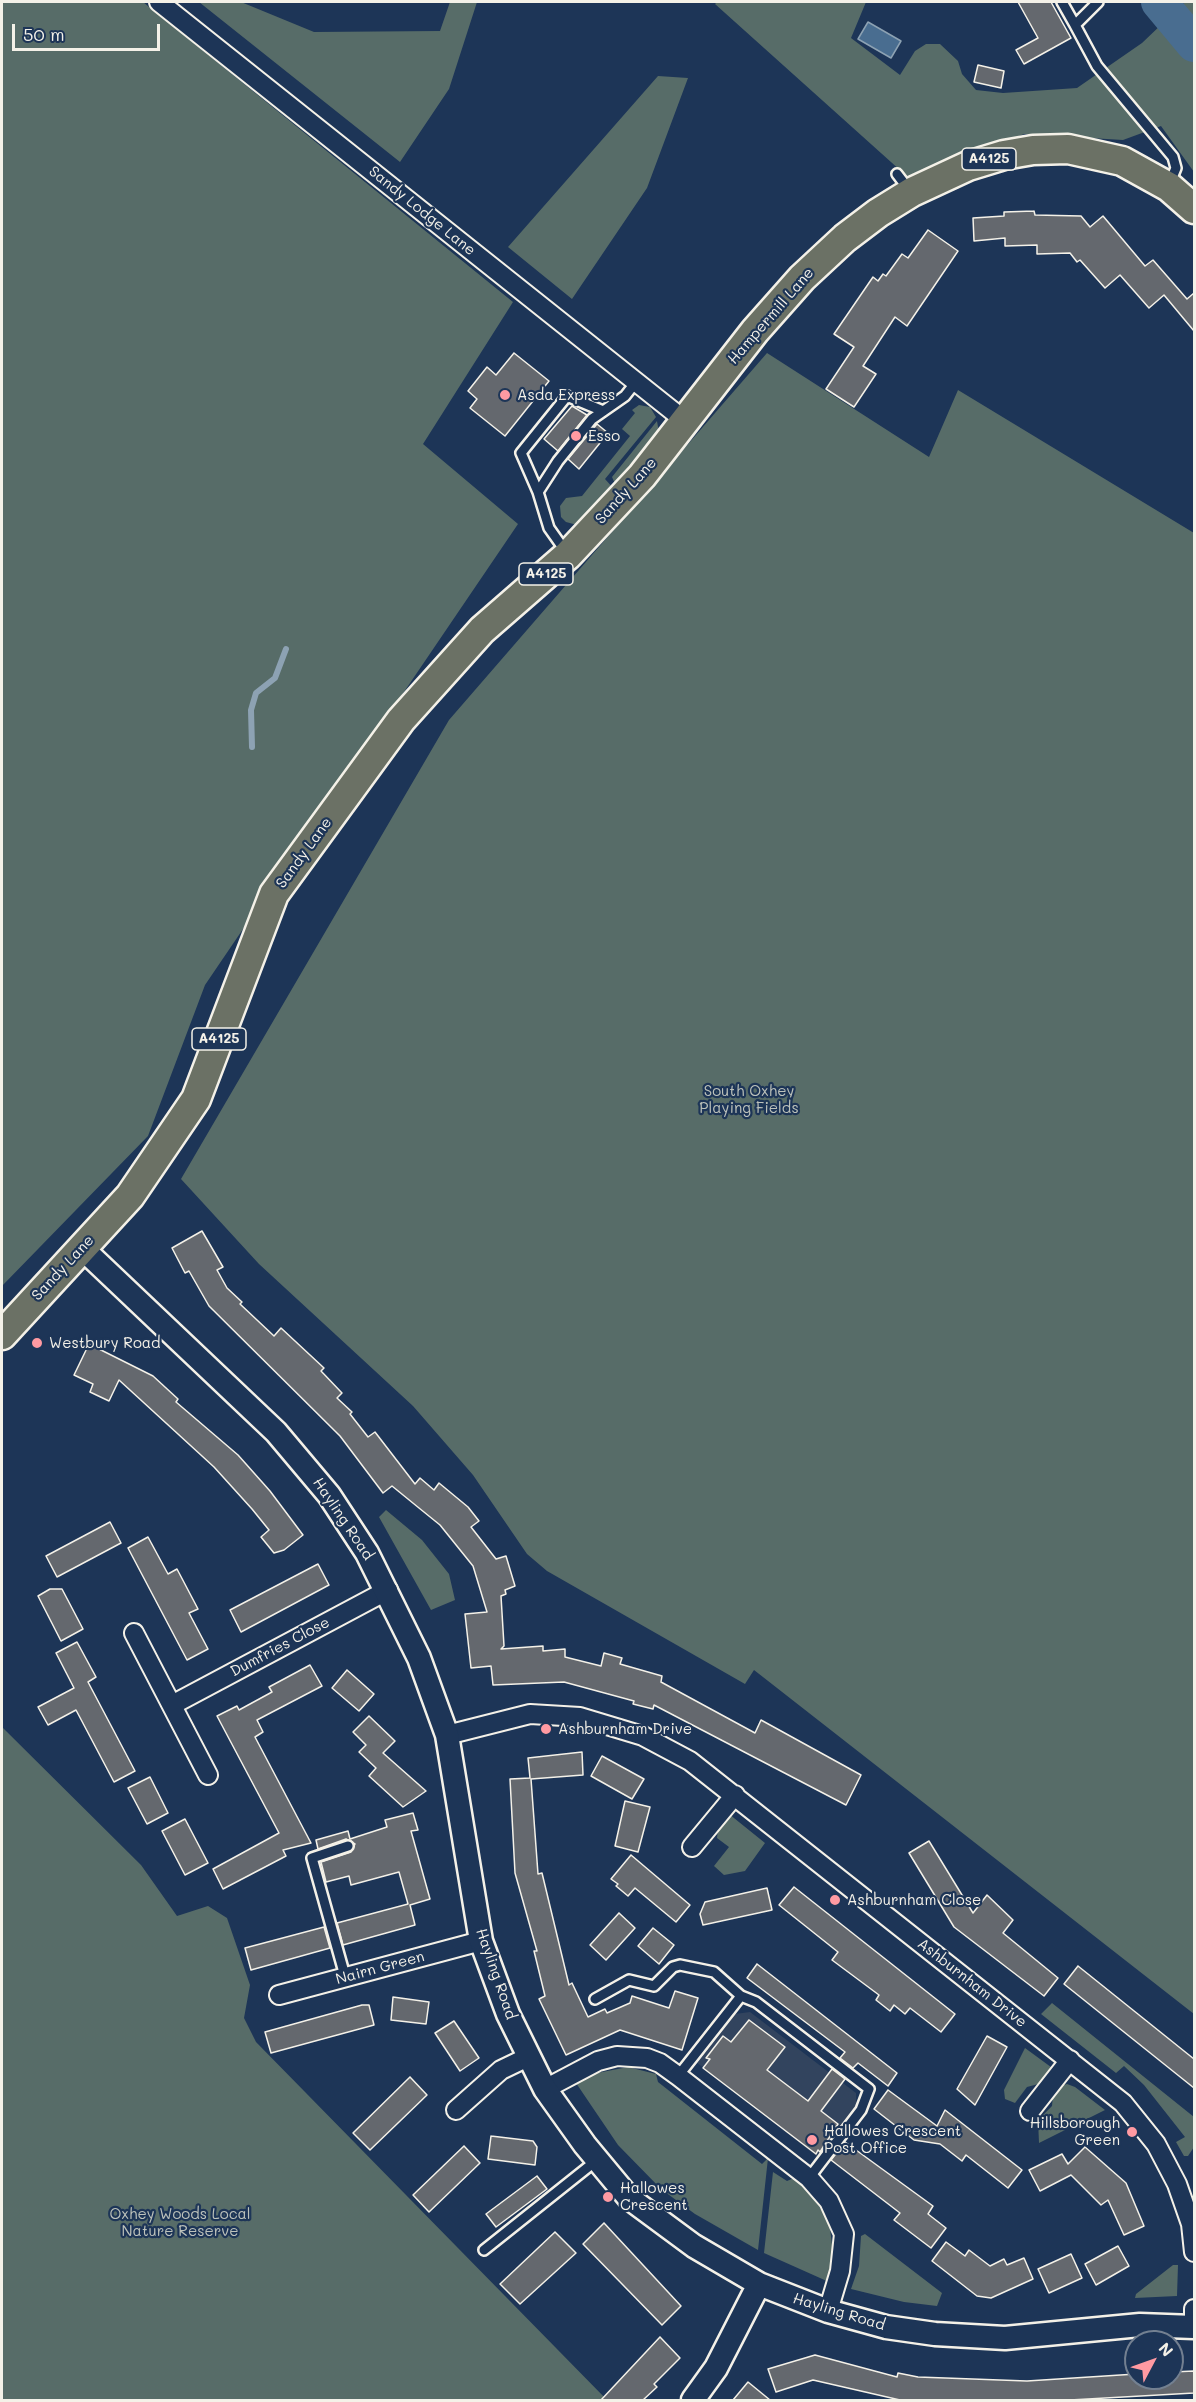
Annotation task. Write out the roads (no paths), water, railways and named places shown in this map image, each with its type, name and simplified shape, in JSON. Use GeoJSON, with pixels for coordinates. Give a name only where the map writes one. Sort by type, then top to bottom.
{"type":"FeatureCollection","features":[{"type":"Feature","properties":{"kind":"main road","name":"Hampermill Lane"},"geometry":{"type":"LineString","coordinates":[[684,420],[802,278],[845,238],[878,213],[904,183],[1004,155],[1045,149],[1068,149],[1122,161],[1144,171],[1169,187],[1194,209]]}},
{"type":"Feature","properties":{"kind":"main road","name":"Sandy Lane"},"geometry":{"type":"LineString","coordinates":[[2,1335],[130,1196],[196,1099],[274,894],[401,720],[482,630],[568,555],[642,476],[684,420]]}},
{"type":"Feature","properties":{"kind":"street","name":"Sandy Lodge Lane"},"geometry":{"type":"LineString","coordinates":[[159,2],[684,420]]}},
{"type":"Feature","properties":{"kind":"street","name":"Hayling Road"},"geometry":{"type":"LineString","coordinates":[[82,1248],[276,1432],[329,1496],[353,1530],[388,1590],[419,1658],[447,1735],[481,1941],[508,2014],[545,2089],[597,2160],[629,2198],[694,2246],[759,2284],[828,2311],[886,2327],[967,2337],[1039,2336],[1140,2325],[1194,2327]]}},
{"type":"Feature","properties":{"kind":"street","name":"Dumfries Close"},"geometry":{"type":"LineString","coordinates":[[172,1705],[388,1590]]}},
{"type":"Feature","properties":{"kind":"street"},"geometry":{"type":"LineString","coordinates":[[134,1633],[208,1775]]}},
{"type":"Feature","properties":{"kind":"street","name":"Ashburnham Drive"},"geometry":{"type":"LineString","coordinates":[[447,1735],[530,1714],[580,1718],[643,1736],[690,1761],[1123,2103],[1156,2144],[1185,2206],[1191,2224],[1194,2252]]}},
{"type":"Feature","properties":{"kind":"street"},"geometry":{"type":"LineString","coordinates":[[692,1847],[735,1795]]}},
{"type":"Feature","properties":{"kind":"street","name":"Nairn Green"},"geometry":{"type":"LineString","coordinates":[[279,1995],[481,1941]]}},
{"type":"Feature","properties":{"kind":"street"},"geometry":{"type":"LineString","coordinates":[[456,2110],[501,2070],[528,2056]]}},
{"type":"Feature","properties":{"kind":"street"},"geometry":{"type":"LineString","coordinates":[[545,2089],[598,2061],[617,2056],[647,2058],[660,2063],[678,2076],[809,2178],[829,2201],[844,2234],[840,2271],[828,2311]]}},
{"type":"Feature","properties":{"kind":"street"},"geometry":{"type":"LineString","coordinates":[[1030,2111],[1070,2060]]}},
{"type":"Feature","properties":{"kind":"street"},"geometry":{"type":"LineString","coordinates":[[693,2400],[716,2367],[759,2284]]}},
{"type":"Feature","properties":{"kind":"street"},"geometry":{"type":"LineString","coordinates":[[1194,2309],[1194,2327]]}},
{"type":"Feature","properties":{"kind":"lane"},"geometry":{"type":"LineString","coordinates":[[1062,2],[1097,66],[1173,157],[1176,168],[1169,187]]}},
{"type":"Feature","properties":{"kind":"lane"},"geometry":{"type":"LineString","coordinates":[[1075,25],[1098,2]]}},
{"type":"Feature","properties":{"kind":"lane"},"geometry":{"type":"LineString","coordinates":[[538,492],[592,419],[625,396],[636,382]]}},
{"type":"Feature","properties":{"kind":"lane"},"geometry":{"type":"LineString","coordinates":[[568,555],[549,528],[538,492],[521,453],[567,396],[603,411]]}},
{"type":"Feature","properties":{"kind":"lane"},"geometry":{"type":"LineString","coordinates":[[345,1976],[312,1858],[348,1846]]}},
{"type":"Feature","properties":{"kind":"lane"},"geometry":{"type":"LineString","coordinates":[[595,1999],[629,1980],[654,1986],[673,1967],[680,1965],[714,1972],[741,1996],[756,2002],[869,2089],[861,2110],[809,2178]]}},
{"type":"Feature","properties":{"kind":"lane"},"geometry":{"type":"LineString","coordinates":[[678,2076],[741,1996]]}},
{"type":"Feature","properties":{"kind":"lane"},"geometry":{"type":"LineString","coordinates":[[484,2250],[597,2160]]}},
{"type":"Feature","properties":{"kind":"waterway"},"geometry":{"type":"LineString","coordinates":[[1159,2],[1194,44]]}},
{"type":"Feature","properties":{"kind":"waterway"},"geometry":{"type":"LineString","coordinates":[[1166,10],[1174,2]]}},
{"type":"Feature","properties":{"kind":"waterway"},"geometry":{"type":"LineString","coordinates":[[252,747],[251,710],[256,693],[275,678],[286,649]]}},
{"type":"Feature","properties":{"kind":"place","name":"Asda Express"},"geometry":{"type":"Point","coordinates":[505,395]}},
{"type":"Feature","properties":{"kind":"place","name":"Esso"},"geometry":{"type":"Point","coordinates":[576,436]}},
{"type":"Feature","properties":{"kind":"place","name":"Westbury Road"},"geometry":{"type":"Point","coordinates":[37,1343]}},
{"type":"Feature","properties":{"kind":"place","name":"Ashburnham Drive"},"geometry":{"type":"Point","coordinates":[546,1729]}},
{"type":"Feature","properties":{"kind":"place","name":"Ashburnham Close"},"geometry":{"type":"Point","coordinates":[835,1900]}},
{"type":"Feature","properties":{"kind":"place","name":"Hillsborough Green"},"geometry":{"type":"Point","coordinates":[1132,2132]}},
{"type":"Feature","properties":{"kind":"place","name":"Hallowes Crescent Post Office"},"geometry":{"type":"Point","coordinates":[812,2140]}},
{"type":"Feature","properties":{"kind":"place","name":"Hallowes Crescent"},"geometry":{"type":"Point","coordinates":[608,2197]}},
{"type":"Feature","properties":{"kind":"park label","name":"South Oxhey Playing Fields"},"geometry":{"type":"Point","coordinates":[749,1100]}},
{"type":"Feature","properties":{"kind":"park label","name":"Oxhey Woods Local Nature Reserve"},"geometry":{"type":"Point","coordinates":[180,2222]}}]}
